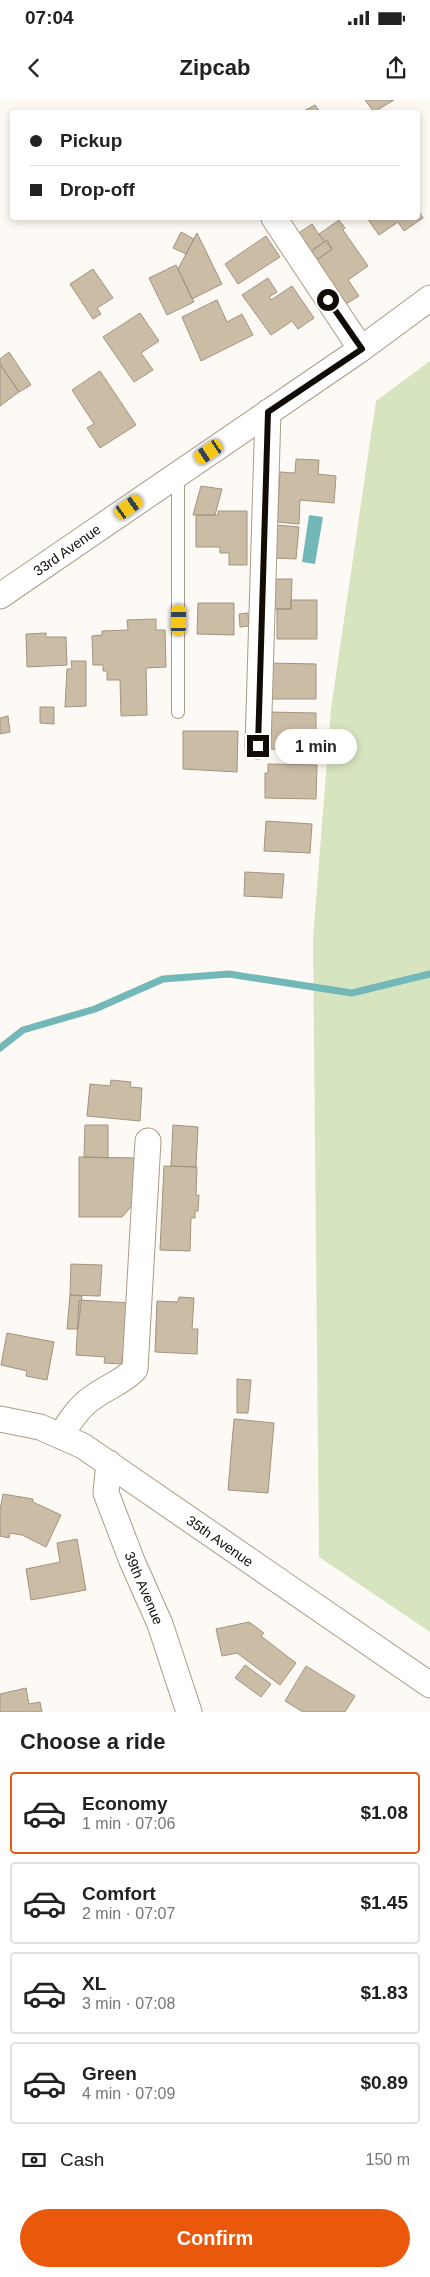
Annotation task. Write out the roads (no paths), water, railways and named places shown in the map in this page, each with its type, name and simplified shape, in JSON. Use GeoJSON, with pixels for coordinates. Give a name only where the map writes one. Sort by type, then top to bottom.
{"type":"FeatureCollection","features":[{"type":"Feature","properties":{"kind":"street"},"geometry":{"type":"LineString","coordinates":[[275,220],[362,349]]}},
{"type":"Feature","properties":{"kind":"street","name":"33rd Avenue"},"geometry":{"type":"LineString","coordinates":[[0,596],[362,349],[430,298]]}},
{"type":"Feature","properties":{"kind":"street"},"geometry":{"type":"LineString","coordinates":[[258,746],[268,412]]}},
{"type":"Feature","properties":{"kind":"street"},"geometry":{"type":"LineString","coordinates":[[61,1435],[86,1403],[94,1396],[120,1382],[135,1369],[148,1141]]}},
{"type":"Feature","properties":{"kind":"street","name":"35th Avenue"},"geometry":{"type":"LineString","coordinates":[[0,1419],[40,1427],[61,1435],[109,1463],[430,1685]]}},
{"type":"Feature","properties":{"kind":"street","name":"39th Avenue"},"geometry":{"type":"LineString","coordinates":[[109,1463],[106,1493],[132,1561],[160,1624],[189,1712]]}},
{"type":"Feature","properties":{"kind":"lane"},"geometry":{"type":"LineString","coordinates":[[178,474],[178,712]]}},
{"type":"Feature","properties":{"kind":"water"},"geometry":{"type":"Polygon","coordinates":[[[309,515],[323,517],[315,564],[302,562],[309,515]]]}},
{"type":"Feature","properties":{"kind":"waterway"},"geometry":{"type":"LineString","coordinates":[[0,1048],[23,1030],[95,1009],[163,979],[229,974],[352,993],[430,974]]}}]}
